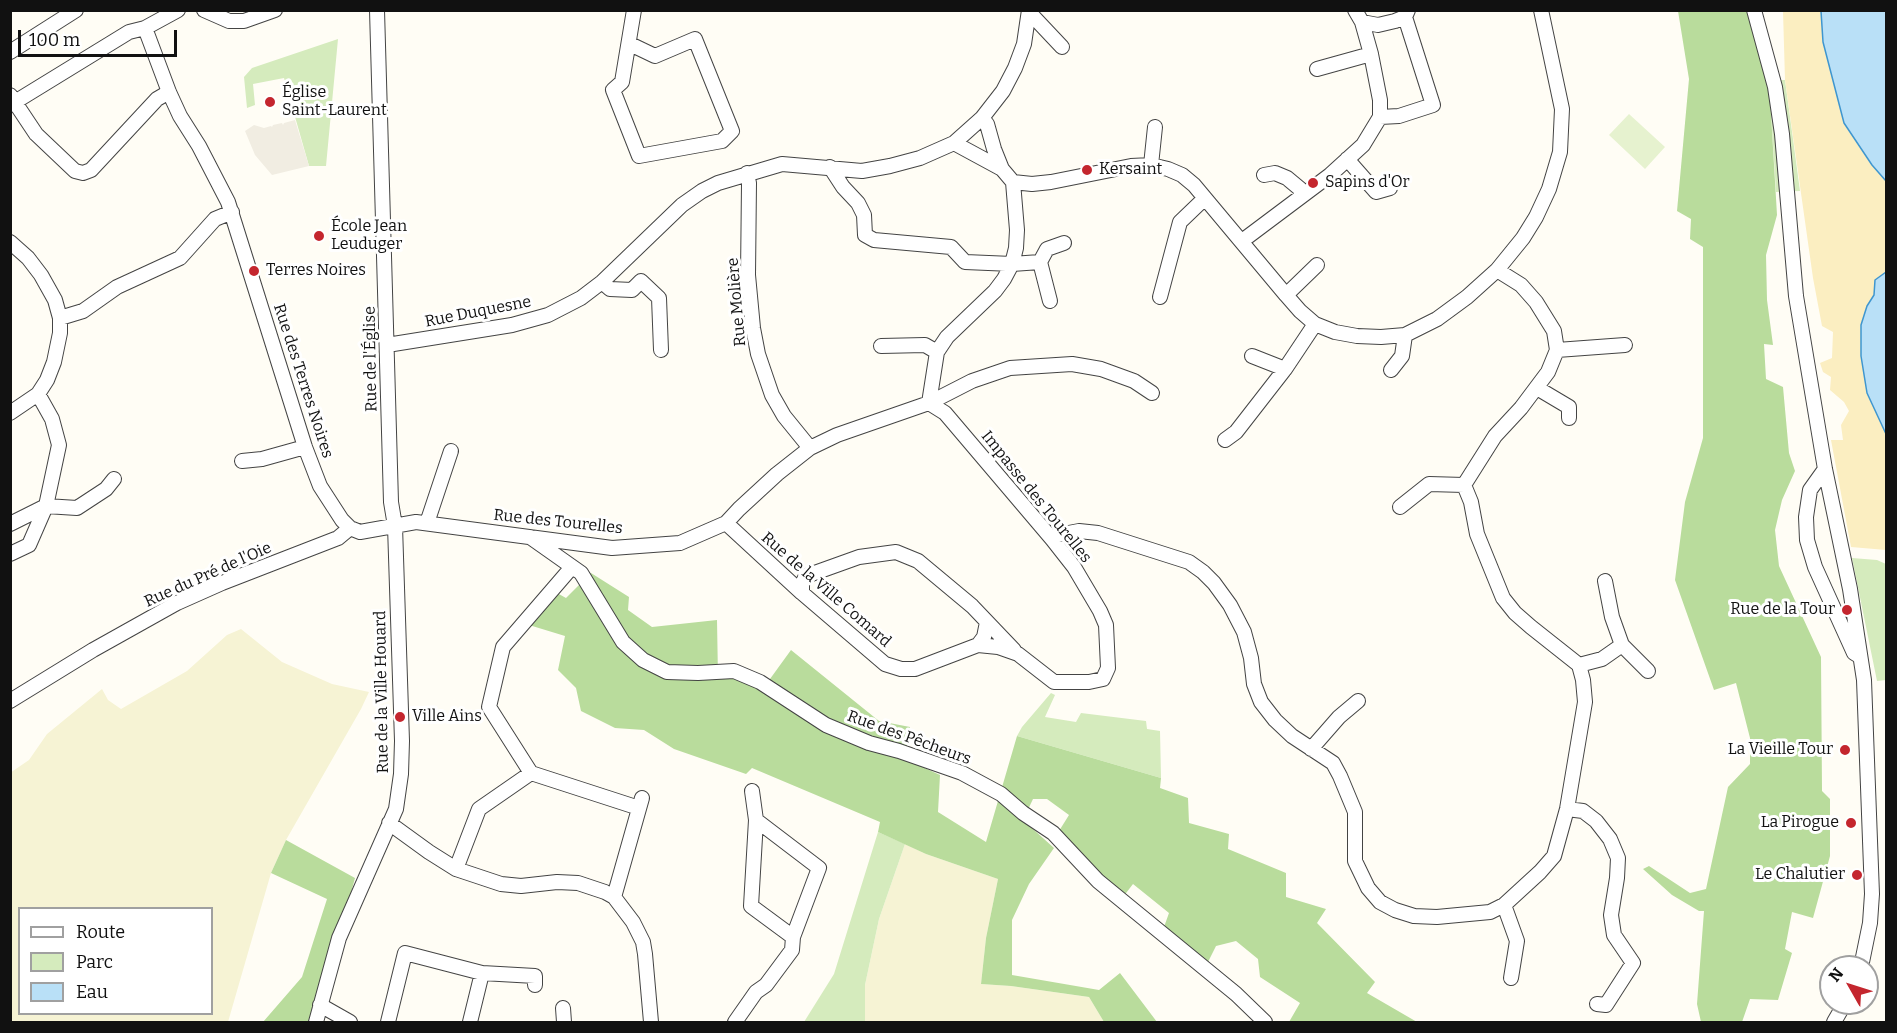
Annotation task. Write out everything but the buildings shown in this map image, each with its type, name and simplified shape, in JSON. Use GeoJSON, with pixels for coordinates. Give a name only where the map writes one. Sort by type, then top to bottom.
{"type":"FeatureCollection","features":[{"type":"Feature","properties":{"kind":"street"},"geometry":{"type":"LineString","coordinates":[[10,52],[76,10]]}},
{"type":"Feature","properties":{"kind":"street"},"geometry":{"type":"LineString","coordinates":[[169,92],[157,99],[91,170],[83,173],[75,171],[36,134],[12,101],[129,32],[145,28],[178,10]]}},
{"type":"Feature","properties":{"kind":"street"},"geometry":{"type":"LineString","coordinates":[[204,10],[229,21],[244,21],[274,10]]}},
{"type":"Feature","properties":{"kind":"street","name":"Rue de l'Église"},"geometry":{"type":"LineString","coordinates":[[377,10],[391,502],[395,526]]}},
{"type":"Feature","properties":{"kind":"street"},"geometry":{"type":"LineString","coordinates":[[630,44],[655,56],[695,39],[732,131],[723,141],[639,156],[613,90],[622,82],[634,10]]}},
{"type":"Feature","properties":{"kind":"street"},"geometry":{"type":"LineString","coordinates":[[1014,182],[1032,184],[1131,166],[1150,165],[1168,169],[1194,184],[1286,295],[1316,324],[1335,332],[1357,336],[1381,337],[1405,334],[1437,319],[1467,297],[1497,270],[1523,238],[1549,189],[1560,152],[1562,110],[1541,10]]}},
{"type":"Feature","properties":{"kind":"street"},"geometry":{"type":"LineString","coordinates":[[1754,10],[1775,87],[1782,134],[1796,296],[1825,469],[1850,589],[1861,657],[1866,707],[1872,894],[1870,923],[1863,955]]}},
{"type":"Feature","properties":{"kind":"street","name":"Rue Duquesne"},"geometry":{"type":"LineString","coordinates":[[387,345],[512,325],[548,315],[581,298],[602,282],[682,205],[718,183],[782,164],[862,171],[920,158],[954,143],[982,118],[1003,91],[1024,44],[1029,11]]}},
{"type":"Feature","properties":{"kind":"street","name":"Rue Duquesne"},"geometry":{"type":"LineString","coordinates":[[1029,11],[1062,47]]}},
{"type":"Feature","properties":{"kind":"street"},"geometry":{"type":"LineString","coordinates":[[1358,16],[1378,25],[1406,14],[1433,105],[1398,116],[1380,117]]}},
{"type":"Feature","properties":{"kind":"street"},"geometry":{"type":"LineString","coordinates":[[1242,241],[1305,194],[1363,145],[1380,117],[1380,100],[1371,54],[1358,16]]}},
{"type":"Feature","properties":{"kind":"street","name":"Rue des Terres Noires"},"geometry":{"type":"LineString","coordinates":[[145,28],[180,116],[199,146],[230,207],[305,447],[320,486],[342,520],[350,528]]}},
{"type":"Feature","properties":{"kind":"street"},"geometry":{"type":"LineString","coordinates":[[1317,69],[1371,54]]}},
{"type":"Feature","properties":{"kind":"street"},"geometry":{"type":"LineString","coordinates":[[982,118],[987,124],[1002,169]]}},
{"type":"Feature","properties":{"kind":"street"},"geometry":{"type":"LineString","coordinates":[[1150,165],[1155,127]]}},
{"type":"Feature","properties":{"kind":"street"},"geometry":{"type":"LineString","coordinates":[[929,403],[937,352],[947,337],[995,291],[1012,264],[1016,248],[1014,182],[1002,169],[954,143]]}},
{"type":"Feature","properties":{"kind":"street"},"geometry":{"type":"LineString","coordinates":[[1347,159],[1376,192],[1390,188]]}},
{"type":"Feature","properties":{"kind":"street"},"geometry":{"type":"LineString","coordinates":[[830,167],[843,187],[858,203],[870,238],[951,247],[965,262],[1012,264],[1040,262]]}},
{"type":"Feature","properties":{"kind":"street","name":"Rue Molière"},"geometry":{"type":"LineString","coordinates":[[747,173],[749,183],[748,274],[758,354],[772,396],[784,416],[810,448]]}},
{"type":"Feature","properties":{"kind":"street"},"geometry":{"type":"LineString","coordinates":[[1264,176],[1275,173],[1287,178],[1305,194]]}},
{"type":"Feature","properties":{"kind":"street"},"geometry":{"type":"LineString","coordinates":[[1160,297],[1180,222],[1205,198]]}},
{"type":"Feature","properties":{"kind":"street"},"geometry":{"type":"LineString","coordinates":[[60,318],[83,311],[117,287],[180,258],[215,219],[230,207]]}},
{"type":"Feature","properties":{"kind":"street"},"geometry":{"type":"LineString","coordinates":[[10,242],[28,258],[41,275],[56,300],[60,318],[60,333],[48,380],[38,394],[10,413]]}},
{"type":"Feature","properties":{"kind":"street"},"geometry":{"type":"LineString","coordinates":[[1050,302],[1040,262],[1047,249],[1064,243]]}},
{"type":"Feature","properties":{"kind":"street"},"geometry":{"type":"LineString","coordinates":[[1286,295],[1317,265]]}},
{"type":"Feature","properties":{"kind":"street"},"geometry":{"type":"LineString","coordinates":[[1464,485],[1496,436],[1537,388],[1548,372],[1557,350],[1554,331],[1536,302],[1521,285],[1497,270]]}},
{"type":"Feature","properties":{"kind":"street"},"geometry":{"type":"LineString","coordinates":[[602,282],[610,289],[632,291],[640,281],[658,298],[662,350]]}},
{"type":"Feature","properties":{"kind":"street"},"geometry":{"type":"LineString","coordinates":[[1225,440],[1236,432],[1285,369],[1316,324]]}},
{"type":"Feature","properties":{"kind":"street"},"geometry":{"type":"LineString","coordinates":[[1391,370],[1402,356],[1405,334]]}},
{"type":"Feature","properties":{"kind":"street"},"geometry":{"type":"LineString","coordinates":[[881,346],[925,345],[937,352]]}},
{"type":"Feature","properties":{"kind":"street"},"geometry":{"type":"LineString","coordinates":[[1557,350],[1625,345]]}},
{"type":"Feature","properties":{"kind":"street"},"geometry":{"type":"LineString","coordinates":[[1252,356],[1285,369]]}},
{"type":"Feature","properties":{"kind":"street","name":"Rue des Tourelles"},"geometry":{"type":"LineString","coordinates":[[395,526],[416,522],[427,523],[612,548],[680,543],[726,523],[777,474],[810,448],[837,435],[929,403],[972,381],[1010,368],[1063,365],[1101,369],[1134,381],[1152,393]]}},
{"type":"Feature","properties":{"kind":"street"},"geometry":{"type":"LineString","coordinates":[[1537,388],[1569,407],[1569,418]]}},
{"type":"Feature","properties":{"kind":"street"},"geometry":{"type":"LineString","coordinates":[[10,554],[28,545],[46,506],[59,445],[52,419],[38,394]]}},
{"type":"Feature","properties":{"kind":"street","name":"Impasse des Tourelles"},"geometry":{"type":"LineString","coordinates":[[929,403],[945,413],[1052,539],[1074,567],[1106,625],[1108,668],[1103,679],[1089,682],[1054,682],[1018,654]]}},
{"type":"Feature","properties":{"kind":"street"},"geometry":{"type":"LineString","coordinates":[[242,461],[262,459],[305,447]]}},
{"type":"Feature","properties":{"kind":"street"},"geometry":{"type":"LineString","coordinates":[[427,523],[451,451]]}},
{"type":"Feature","properties":{"kind":"street"},"geometry":{"type":"LineString","coordinates":[[1825,469],[1810,490],[1806,518],[1808,540],[1815,567],[1854,653],[1861,657]]}},
{"type":"Feature","properties":{"kind":"street"},"geometry":{"type":"LineString","coordinates":[[10,524],[46,506],[77,508],[105,489],[114,479]]}},
{"type":"Feature","properties":{"kind":"street"},"geometry":{"type":"LineString","coordinates":[[1400,507],[1429,484],[1464,485]]}},
{"type":"Feature","properties":{"kind":"street"},"geometry":{"type":"LineString","coordinates":[[1052,539],[1079,531],[1098,533],[1189,562],[1203,572],[1230,604],[1244,632],[1251,658],[1254,684],[1261,702],[1292,736],[1333,763],[1340,776],[1355,812],[1355,861],[1368,888],[1380,902],[1414,916],[1437,917],[1490,912],[1504,905],[1554,856],[1567,809],[1585,702],[1579,665],[1531,627],[1503,598],[1477,534],[1471,502],[1464,485]]}},
{"type":"Feature","properties":{"kind":"street","name":"Rue de la Ville Comard"},"geometry":{"type":"LineString","coordinates":[[726,523],[802,593],[885,664],[901,669],[915,669],[978,645]]}},
{"type":"Feature","properties":{"kind":"street"},"geometry":{"type":"LineString","coordinates":[[350,528],[360,532],[395,526]]}},
{"type":"Feature","properties":{"kind":"street","name":"Rue de la Ville Houard"},"geometry":{"type":"LineString","coordinates":[[316,1023],[339,938],[396,809],[402,741],[395,526]]}},
{"type":"Feature","properties":{"kind":"street","name":"Rue du Pré de l'Oie"},"geometry":{"type":"LineString","coordinates":[[10,701],[93,650],[177,603],[271,563],[338,538],[350,528]]}},
{"type":"Feature","properties":{"kind":"street","name":"Rue des Pêcheurs"},"geometry":{"type":"LineString","coordinates":[[528,536],[581,573],[623,642],[643,660],[667,672],[734,672],[760,682],[826,725],[869,743],[962,773],[1001,794],[1023,813],[1053,833],[1098,881],[1236,994],[1265,1023]]}},
{"type":"Feature","properties":{"kind":"street"},"geometry":{"type":"LineString","coordinates":[[773,567],[791,575],[806,576],[859,557],[896,552],[918,561],[972,606],[1018,654]]}},
{"type":"Feature","properties":{"kind":"street"},"geometry":{"type":"LineString","coordinates":[[572,567],[503,647],[489,707],[531,773],[641,803],[614,897]]}},
{"type":"Feature","properties":{"kind":"street"},"geometry":{"type":"LineString","coordinates":[[802,593],[802,584],[806,576]]}},
{"type":"Feature","properties":{"kind":"street"},"geometry":{"type":"LineString","coordinates":[[1605,581],[1612,617],[1622,645],[1648,671]]}},
{"type":"Feature","properties":{"kind":"street"},"geometry":{"type":"LineString","coordinates":[[978,645],[984,637],[987,622]]}},
{"type":"Feature","properties":{"kind":"street"},"geometry":{"type":"LineString","coordinates":[[978,645],[998,647],[1018,654]]}},
{"type":"Feature","properties":{"kind":"street"},"geometry":{"type":"LineString","coordinates":[[1579,665],[1602,659],[1622,645]]}},
{"type":"Feature","properties":{"kind":"street"},"geometry":{"type":"LineString","coordinates":[[1311,749],[1339,717],[1358,701]]}},
{"type":"Feature","properties":{"kind":"street"},"geometry":{"type":"LineString","coordinates":[[456,869],[479,809],[531,773]]}},
{"type":"Feature","properties":{"kind":"street"},"geometry":{"type":"LineString","coordinates":[[752,791],[756,820],[751,906],[793,937]]}},
{"type":"Feature","properties":{"kind":"street"},"geometry":{"type":"LineString","coordinates":[[1567,809],[1583,811],[1596,821],[1610,839],[1618,858],[1611,915],[1614,935],[1633,963],[1606,1005],[1597,1004]]}},
{"type":"Feature","properties":{"kind":"street"},"geometry":{"type":"LineString","coordinates":[[735,1023],[756,992],[766,984],[792,950],[793,937],[819,868],[756,820]]}},
{"type":"Feature","properties":{"kind":"street"},"geometry":{"type":"LineString","coordinates":[[389,823],[456,869],[501,884],[520,886],[557,882],[578,883],[614,897],[633,922],[642,942],[651,1023]]}},
{"type":"Feature","properties":{"kind":"street"},"geometry":{"type":"LineString","coordinates":[[1504,905],[1517,941],[1511,978]]}},
{"type":"Feature","properties":{"kind":"street"},"geometry":{"type":"LineString","coordinates":[[388,1023],[405,953],[482,972],[535,976],[535,985]]}},
{"type":"Feature","properties":{"kind":"street"},"geometry":{"type":"LineString","coordinates":[[470,1023],[482,972]]}},
{"type":"Feature","properties":{"kind":"street"},"geometry":{"type":"LineString","coordinates":[[320,1005],[350,1023]]}},
{"type":"Feature","properties":{"kind":"shaded area"},"geometry":{"type":"Polygon","coordinates":[[[295,120],[309,166],[272,175],[255,155],[245,131],[254,125],[264,128],[282,123],[283,125],[295,120]]]}},
{"type":"Feature","properties":{"kind":"shaded area"},"geometry":{"type":"Polygon","coordinates":[[[241,629],[282,662],[332,684],[369,692],[286,840],[271,873],[228,1022],[11,1022],[10,773],[29,760],[47,734],[102,689],[108,700],[121,709],[187,671],[227,635],[241,629]]]}},
{"type":"Feature","properties":{"kind":"shaded area"},"geometry":{"type":"Polygon","coordinates":[[[905,844],[926,854],[998,879],[986,938],[981,984],[1089,997],[1104,1022],[865,1022],[865,985],[879,919],[905,844]]]}},
{"type":"Feature","properties":{"kind":"green space"},"geometry":{"type":"Polygon","coordinates":[[[1678,11],[1747,11],[1769,80],[1777,215],[1766,255],[1767,300],[1773,345],[1764,344],[1766,379],[1783,387],[1789,453],[1795,471],[1782,500],[1775,530],[1779,566],[1821,657],[1822,791],[1830,799],[1830,856],[1813,918],[1792,912],[1785,949],[1792,953],[1778,1000],[1750,999],[1742,1022],[1701,1022],[1697,1004],[1704,911],[1699,911],[1672,895],[1643,869],[1649,866],[1690,893],[1706,889],[1728,787],[1750,764],[1750,738],[1736,683],[1714,690],[1675,580],[1685,502],[1703,438],[1703,247],[1690,239],[1691,219],[1677,211],[1689,79],[1678,11]]]}},
{"type":"Feature","properties":{"kind":"green space"},"geometry":{"type":"Polygon","coordinates":[[[338,39],[326,166],[309,166],[284,78],[253,84],[255,105],[247,108],[244,77],[252,68],[338,39]]]}},
{"type":"Feature","properties":{"kind":"green space"},"geometry":{"type":"Polygon","coordinates":[[[1769,80],[1785,80],[1800,191],[1776,192],[1769,80]]]}},
{"type":"Feature","properties":{"kind":"green space"},"geometry":{"type":"Polygon","coordinates":[[[1629,114],[1665,147],[1645,169],[1609,135],[1629,114]]]}},
{"type":"Feature","properties":{"kind":"green space"},"geometry":{"type":"Polygon","coordinates":[[[1852,558],[1877,560],[1886,564],[1886,680],[1877,681],[1852,558]]]}},
{"type":"Feature","properties":{"kind":"green space"},"geometry":{"type":"Polygon","coordinates":[[[591,573],[629,597],[628,610],[652,627],[717,620],[718,678],[734,679],[762,690],[791,650],[879,721],[910,727],[905,759],[940,775],[938,812],[986,842],[1017,736],[1161,778],[1160,788],[1188,798],[1189,823],[1229,834],[1228,849],[1286,873],[1286,897],[1326,909],[1317,923],[1375,982],[1367,993],[1417,1022],[1289,1022],[1300,1003],[1260,977],[1258,959],[1236,941],[1216,946],[1208,962],[1164,927],[1169,913],[1133,884],[1123,897],[1085,861],[1059,831],[1069,815],[1047,799],[1033,799],[1023,820],[1054,848],[1029,884],[1012,920],[1012,975],[1099,990],[1120,973],[1157,1022],[1104,1022],[1089,997],[981,984],[986,938],[998,879],[926,854],[878,832],[880,822],[752,768],[746,774],[674,749],[644,730],[615,728],[581,711],[576,688],[558,670],[565,636],[529,625],[557,593],[566,598],[591,573]]]}},
{"type":"Feature","properties":{"kind":"green space"},"geometry":{"type":"Polygon","coordinates":[[[1051,693],[1055,695],[1045,717],[1076,722],[1081,713],[1146,721],[1147,729],[1160,731],[1161,778],[1017,736],[1051,693]]]}},
{"type":"Feature","properties":{"kind":"green space"},"geometry":{"type":"Polygon","coordinates":[[[878,832],[905,844],[879,919],[865,985],[865,1022],[804,1022],[834,974],[878,832]]]}},
{"type":"Feature","properties":{"kind":"green space"},"geometry":{"type":"Polygon","coordinates":[[[286,840],[355,878],[316,1022],[263,1022],[302,977],[327,899],[271,873],[286,840]]]}},
{"type":"Feature","properties":{"kind":"sand"},"geometry":{"type":"Polygon","coordinates":[[[1783,11],[1821,11],[1823,42],[1872,165],[1886,181],[1886,272],[1875,281],[1874,295],[1867,306],[1861,325],[1861,356],[1867,393],[1886,434],[1886,550],[1851,547],[1831,440],[1843,440],[1841,425],[1849,411],[1844,402],[1830,390],[1831,377],[1823,372],[1820,363],[1832,358],[1833,332],[1822,326],[1813,278],[1785,80],[1783,11]]]}},
{"type":"Feature","properties":{"kind":"water"},"geometry":{"type":"Polygon","coordinates":[[[1821,11],[1886,11],[1886,181],[1872,165],[1844,123],[1823,42],[1821,11]]]}},
{"type":"Feature","properties":{"kind":"water"},"geometry":{"type":"Polygon","coordinates":[[[1886,272],[1886,434],[1867,393],[1861,356],[1861,325],[1867,306],[1874,295],[1875,280],[1886,272]]]}},
{"type":"Feature","properties":{"kind":"place","name":"Église Saint-Laurent"},"geometry":{"type":"Point","coordinates":[270,102]}},
{"type":"Feature","properties":{"kind":"place","name":"Kersaint"},"geometry":{"type":"Point","coordinates":[1087,170]}},
{"type":"Feature","properties":{"kind":"place","name":"Sapins d'Or"},"geometry":{"type":"Point","coordinates":[1313,183]}},
{"type":"Feature","properties":{"kind":"place","name":"École Jean Leuduger"},"geometry":{"type":"Point","coordinates":[319,236]}},
{"type":"Feature","properties":{"kind":"place","name":"Terres Noires"},"geometry":{"type":"Point","coordinates":[254,271]}},
{"type":"Feature","properties":{"kind":"place","name":"Rue de la Tour"},"geometry":{"type":"Point","coordinates":[1847,610]}},
{"type":"Feature","properties":{"kind":"place","name":"Ville Ains"},"geometry":{"type":"Point","coordinates":[400,717]}},
{"type":"Feature","properties":{"kind":"place","name":"La Vieille Tour"},"geometry":{"type":"Point","coordinates":[1845,750]}},
{"type":"Feature","properties":{"kind":"place","name":"La Pirogue"},"geometry":{"type":"Point","coordinates":[1851,823]}},
{"type":"Feature","properties":{"kind":"place","name":"Le Chalutier"},"geometry":{"type":"Point","coordinates":[1857,875]}}]}
